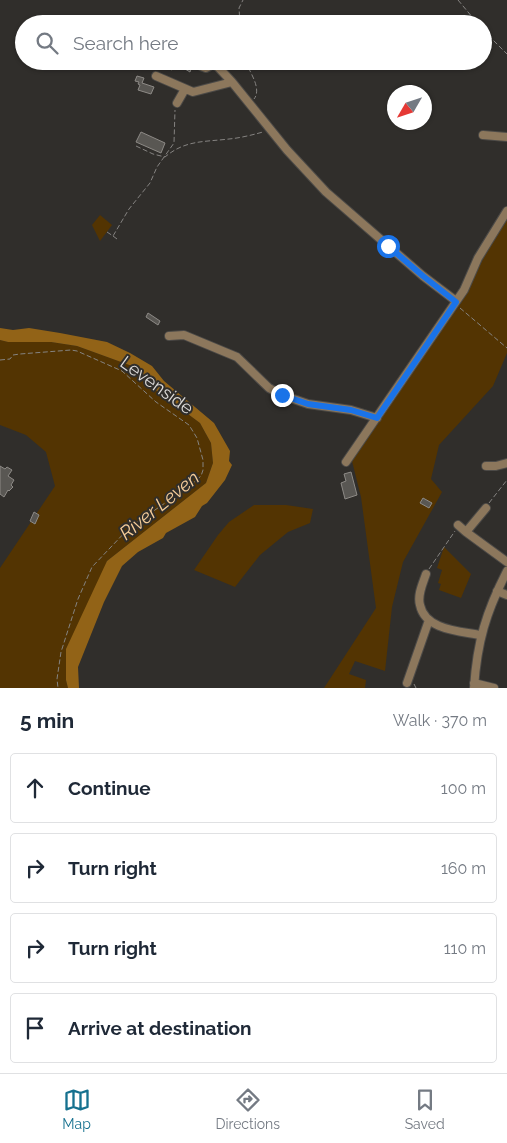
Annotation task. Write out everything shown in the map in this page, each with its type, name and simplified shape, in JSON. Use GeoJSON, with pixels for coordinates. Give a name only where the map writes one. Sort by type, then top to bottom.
{"type":"FeatureCollection","features":[{"type":"Feature","properties":{"kind":"street"},"geometry":{"type":"LineString","coordinates":[[221,70],[326,192],[455,303]]}},
{"type":"Feature","properties":{"kind":"street"},"geometry":{"type":"LineString","coordinates":[[156,76],[193,92],[232,82]]}},
{"type":"Feature","properties":{"kind":"street"},"geometry":{"type":"LineString","coordinates":[[177,103],[185,89]]}},
{"type":"Feature","properties":{"kind":"street"},"geometry":{"type":"LineString","coordinates":[[483,136],[507,137]]}},
{"type":"Feature","properties":{"kind":"street"},"geometry":{"type":"LineString","coordinates":[[346,462],[464,290],[478,258],[507,211]]}},
{"type":"Feature","properties":{"kind":"street"},"geometry":{"type":"LineString","coordinates":[[168,336],[184,336],[237,356],[270,388],[282,395],[308,404],[351,410],[377,418]]}},
{"type":"Feature","properties":{"kind":"street"},"geometry":{"type":"LineString","coordinates":[[486,466],[493,467],[507,463]]}},
{"type":"Feature","properties":{"kind":"street"},"geometry":{"type":"LineString","coordinates":[[466,532],[476,512],[486,508]]}},
{"type":"Feature","properties":{"kind":"street"},"geometry":{"type":"LineString","coordinates":[[458,525],[507,562]]}},
{"type":"Feature","properties":{"kind":"street"},"geometry":{"type":"LineString","coordinates":[[494,688],[474,686],[480,635],[497,590],[507,571]]}},
{"type":"Feature","properties":{"kind":"street"},"geometry":{"type":"LineString","coordinates":[[427,577],[420,592],[419,604],[424,616],[431,623],[449,629],[480,635]]}},
{"type":"Feature","properties":{"kind":"street"},"geometry":{"type":"LineString","coordinates":[[497,590],[507,595]]}},
{"type":"Feature","properties":{"kind":"street"},"geometry":{"type":"LineString","coordinates":[[409,681],[429,620]]}},
{"type":"Feature","properties":{"kind":"path"},"geometry":{"type":"LineString","coordinates":[[240,15],[243,0]]}},
{"type":"Feature","properties":{"kind":"path"},"geometry":{"type":"LineString","coordinates":[[458,0],[470,15]]}},
{"type":"Feature","properties":{"kind":"path"},"geometry":{"type":"LineString","coordinates":[[492,40],[507,54]]}},
{"type":"Feature","properties":{"kind":"path"},"geometry":{"type":"LineString","coordinates":[[249,70],[258,89],[257,95],[251,104]]}},
{"type":"Feature","properties":{"kind":"path"},"geometry":{"type":"LineString","coordinates":[[113,236],[129,209],[150,183],[157,167],[174,143],[175,109],[177,103]]}},
{"type":"Feature","properties":{"kind":"path"},"geometry":{"type":"LineString","coordinates":[[136,146],[153,154],[165,156],[181,146],[192,143],[241,138],[271,128]]}},
{"type":"Feature","properties":{"kind":"path"},"geometry":{"type":"LineString","coordinates":[[107,232],[117,239]]}},
{"type":"Feature","properties":{"kind":"path"},"geometry":{"type":"LineString","coordinates":[[455,303],[507,348]]}},
{"type":"Feature","properties":{"kind":"path","name":"Levenside"},"geometry":{"type":"LineString","coordinates":[[0,360],[10,359],[13,355],[20,354],[72,350],[122,371],[156,402],[193,428],[203,460],[201,476],[129,528],[92,567],[78,599],[61,652],[58,667],[58,688]]}},
{"type":"Feature","properties":{"kind":"path"},"geometry":{"type":"LineString","coordinates":[[486,508],[507,480]]}},
{"type":"Feature","properties":{"kind":"path"},"geometry":{"type":"LineString","coordinates":[[427,577],[458,525]]}},
{"type":"Feature","properties":{"kind":"shaded area"},"geometry":{"type":"Polygon","coordinates":[[[100,215],[112,225],[100,241],[92,225],[100,215]]]}},
{"type":"Feature","properties":{"kind":"shaded area"},"geometry":{"type":"Polygon","coordinates":[[[507,217],[507,353],[493,386],[439,445],[431,479],[442,492],[403,562],[392,607],[385,671],[355,661],[349,674],[366,680],[365,688],[324,688],[376,608],[361,497],[352,461],[461,303],[487,251],[507,217]]]}},
{"type":"Feature","properties":{"kind":"shaded area"},"geometry":{"type":"Polygon","coordinates":[[[0,328],[13,330],[29,328],[107,342],[130,353],[152,366],[164,381],[214,423],[230,451],[229,461],[232,465],[225,480],[195,517],[166,533],[163,538],[138,552],[122,566],[104,602],[78,667],[79,688],[68,688],[66,680],[66,649],[107,561],[206,483],[213,463],[211,443],[200,423],[153,388],[132,366],[77,346],[51,342],[8,342],[0,340],[0,328]]]}},
{"type":"Feature","properties":{"kind":"shaded area"},"geometry":{"type":"Polygon","coordinates":[[[0,340],[8,342],[51,342],[77,346],[132,366],[153,388],[200,423],[211,443],[213,463],[206,483],[107,561],[66,680],[68,688],[0,688],[0,568],[55,486],[46,452],[26,435],[0,425],[0,340]]]}},
{"type":"Feature","properties":{"kind":"shaded area"},"geometry":{"type":"Polygon","coordinates":[[[254,505],[286,505],[313,509],[310,523],[288,532],[260,555],[235,587],[194,570],[229,522],[254,505]]]}},
{"type":"Feature","properties":{"kind":"shaded area"},"geometry":{"type":"Polygon","coordinates":[[[444,547],[471,574],[461,598],[439,590],[441,584],[438,583],[442,570],[437,568],[444,547]]]}},
{"type":"Feature","properties":{"kind":"building"},"geometry":{"type":"Polygon","coordinates":[[[137,76],[144,78],[142,83],[154,87],[151,94],[138,90],[139,82],[135,81],[137,76]]]}},
{"type":"Feature","properties":{"kind":"building"},"geometry":{"type":"Polygon","coordinates":[[[141,132],[165,143],[161,153],[136,142],[141,132]]]}},
{"type":"Feature","properties":{"kind":"building"},"geometry":{"type":"Polygon","coordinates":[[[148,313],[160,321],[158,325],[146,317],[148,313]]]}},
{"type":"Feature","properties":{"kind":"building"},"geometry":{"type":"Polygon","coordinates":[[[0,466],[12,470],[8,476],[14,480],[11,485],[13,487],[8,490],[4,497],[0,494],[0,466]]]}},
{"type":"Feature","properties":{"kind":"building"},"geometry":{"type":"Polygon","coordinates":[[[351,472],[357,495],[345,499],[341,483],[346,481],[344,474],[351,472]]]}},
{"type":"Feature","properties":{"kind":"building"},"geometry":{"type":"Polygon","coordinates":[[[423,498],[432,503],[429,508],[420,503],[423,498]]]}},
{"type":"Feature","properties":{"kind":"building"},"geometry":{"type":"Polygon","coordinates":[[[34,512],[39,515],[35,524],[30,521],[34,512]]]}},
{"type":"Feature","properties":{"kind":"route"},"geometry":{"type":"LineString","coordinates":[[282,395],[308,404],[351,410],[377,418],[456,302],[388,246]]}},
{"type":"Feature","properties":{"kind":"water label","name":"River Leven"},"geometry":{"type":"Point","coordinates":[159,505]}}]}
